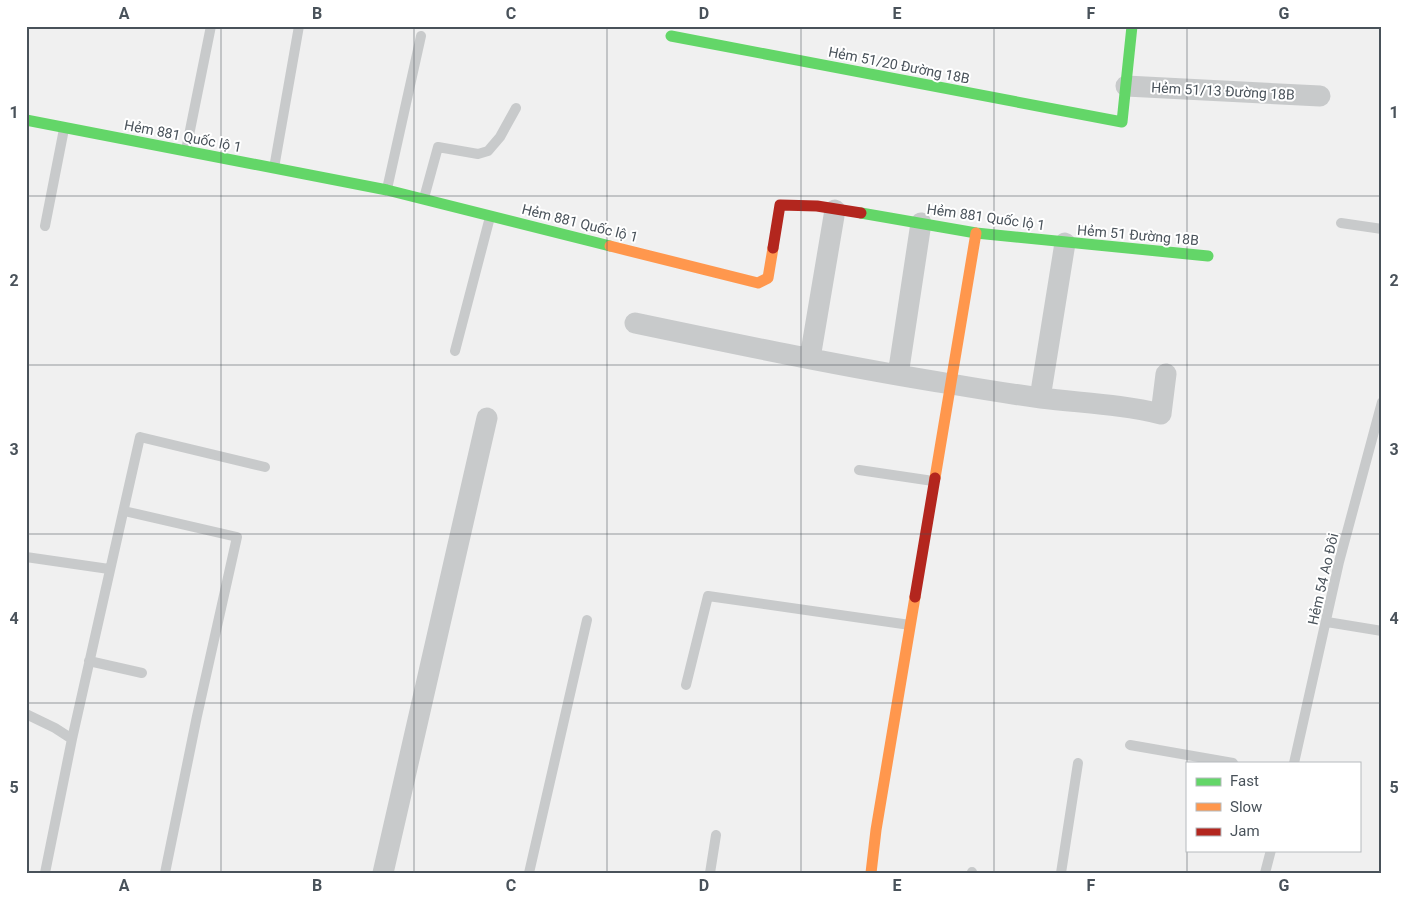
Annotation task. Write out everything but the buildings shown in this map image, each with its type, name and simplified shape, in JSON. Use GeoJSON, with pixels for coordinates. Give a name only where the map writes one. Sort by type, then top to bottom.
{"type":"FeatureCollection","features":[{"type":"Feature","properties":{"kind":"street"},"geometry":{"type":"LineString","coordinates":[[1126,86],[1132,26]]}},
{"type":"Feature","properties":{"kind":"street","name":"Hẻm 51/20 Đường 18B"},"geometry":{"type":"LineString","coordinates":[[670,36],[1122,122],[1126,86]]}},
{"type":"Feature","properties":{"kind":"street","name":"Hẻm 51/13 Đường 18B"},"geometry":{"type":"LineString","coordinates":[[1126,86],[1320,96]]}},
{"type":"Feature","properties":{"kind":"street","name":"Hẻm 881 Quốc lộ 1"},"geometry":{"type":"LineString","coordinates":[[26,120],[387,190],[758,283],[768,278],[780,205],[816,206],[976,233],[1065,243]]}},
{"type":"Feature","properties":{"kind":"street"},"geometry":{"type":"LineString","coordinates":[[810,358],[835,210]]}},
{"type":"Feature","properties":{"kind":"street"},"geometry":{"type":"LineString","coordinates":[[898,375],[921,223]]}},
{"type":"Feature","properties":{"kind":"street"},"geometry":{"type":"LineString","coordinates":[[871,873],[876,830],[976,233]]}},
{"type":"Feature","properties":{"kind":"street"},"geometry":{"type":"LineString","coordinates":[[1040,398],[1065,243]]}},
{"type":"Feature","properties":{"kind":"street","name":"Hẻm 51 Đường 18B"},"geometry":{"type":"LineString","coordinates":[[1065,243],[1208,256]]}},
{"type":"Feature","properties":{"kind":"street"},"geometry":{"type":"LineString","coordinates":[[635,323],[950,384],[1040,398],[1093,402],[1161,414],[1166,374]]}},
{"type":"Feature","properties":{"kind":"street"},"geometry":{"type":"LineString","coordinates":[[383,873],[487,418]]}},
{"type":"Feature","properties":{"kind":"lane"},"geometry":{"type":"LineString","coordinates":[[185,151],[211,26]]}},
{"type":"Feature","properties":{"kind":"lane"},"geometry":{"type":"LineString","coordinates":[[274,169],[299,26]]}},
{"type":"Feature","properties":{"kind":"lane"},"geometry":{"type":"LineString","coordinates":[[387,190],[421,36]]}},
{"type":"Feature","properties":{"kind":"lane"},"geometry":{"type":"LineString","coordinates":[[424,199],[438,147],[478,154],[488,151],[500,137],[516,108]]}},
{"type":"Feature","properties":{"kind":"lane"},"geometry":{"type":"LineString","coordinates":[[45,226],[64,128]]}},
{"type":"Feature","properties":{"kind":"lane"},"geometry":{"type":"LineString","coordinates":[[454,351],[490,216]]}},
{"type":"Feature","properties":{"kind":"lane"},"geometry":{"type":"LineString","coordinates":[[1341,224],[1382,229]]}},
{"type":"Feature","properties":{"kind":"lane","name":"Hẻm 54 Ao Đôi"},"geometry":{"type":"LineString","coordinates":[[1294,762],[1340,562],[1382,402]]}},
{"type":"Feature","properties":{"kind":"lane"},"geometry":{"type":"LineString","coordinates":[[45,873],[72,739],[140,436],[265,467]]}},
{"type":"Feature","properties":{"kind":"lane"},"geometry":{"type":"LineString","coordinates":[[859,470],[934,481]]}},
{"type":"Feature","properties":{"kind":"lane"},"geometry":{"type":"LineString","coordinates":[[124,511],[237,537],[197,716],[165,873]]}},
{"type":"Feature","properties":{"kind":"lane"},"geometry":{"type":"LineString","coordinates":[[26,557],[109,569]]}},
{"type":"Feature","properties":{"kind":"lane"},"geometry":{"type":"LineString","coordinates":[[686,686],[708,596],[911,625]]}},
{"type":"Feature","properties":{"kind":"lane"},"geometry":{"type":"LineString","coordinates":[[530,873],[587,620]]}},
{"type":"Feature","properties":{"kind":"lane"},"geometry":{"type":"LineString","coordinates":[[1327,622],[1382,631]]}},
{"type":"Feature","properties":{"kind":"lane"},"geometry":{"type":"LineString","coordinates":[[90,661],[142,673]]}},
{"type":"Feature","properties":{"kind":"lane"},"geometry":{"type":"LineString","coordinates":[[26,714],[55,728],[72,739]]}},
{"type":"Feature","properties":{"kind":"lane"},"geometry":{"type":"LineString","coordinates":[[1130,745],[1226,762]]}},
{"type":"Feature","properties":{"kind":"lane"},"geometry":{"type":"LineString","coordinates":[[1061,873],[1078,763]]}},
{"type":"Feature","properties":{"kind":"lane"},"geometry":{"type":"LineString","coordinates":[[710,873],[716,835]]}},
{"type":"Feature","properties":{"kind":"lane"},"geometry":{"type":"LineString","coordinates":[[1265,873],[1270,852]]}},
{"type":"Feature","properties":{"kind":"traffic: fast"},"geometry":{"type":"LineString","coordinates":[[671,36],[1122,122],[1132,26]]}},
{"type":"Feature","properties":{"kind":"traffic: fast"},"geometry":{"type":"LineString","coordinates":[[26,120],[387,190],[610,246]]}},
{"type":"Feature","properties":{"kind":"traffic: fast"},"geometry":{"type":"LineString","coordinates":[[861,213],[976,233],[1208,256]]}},
{"type":"Feature","properties":{"kind":"traffic: slow"},"geometry":{"type":"LineString","coordinates":[[935,478],[976,233]]}},
{"type":"Feature","properties":{"kind":"traffic: slow"},"geometry":{"type":"LineString","coordinates":[[610,246],[758,283],[768,278],[773,248]]}},
{"type":"Feature","properties":{"kind":"traffic: slow"},"geometry":{"type":"LineString","coordinates":[[871,873],[876,830],[915,597]]}},
{"type":"Feature","properties":{"kind":"traffic: jam"},"geometry":{"type":"LineString","coordinates":[[773,248],[780,205],[817,206],[861,213]]}},
{"type":"Feature","properties":{"kind":"traffic: jam"},"geometry":{"type":"LineString","coordinates":[[915,597],[935,478]]}}]}
